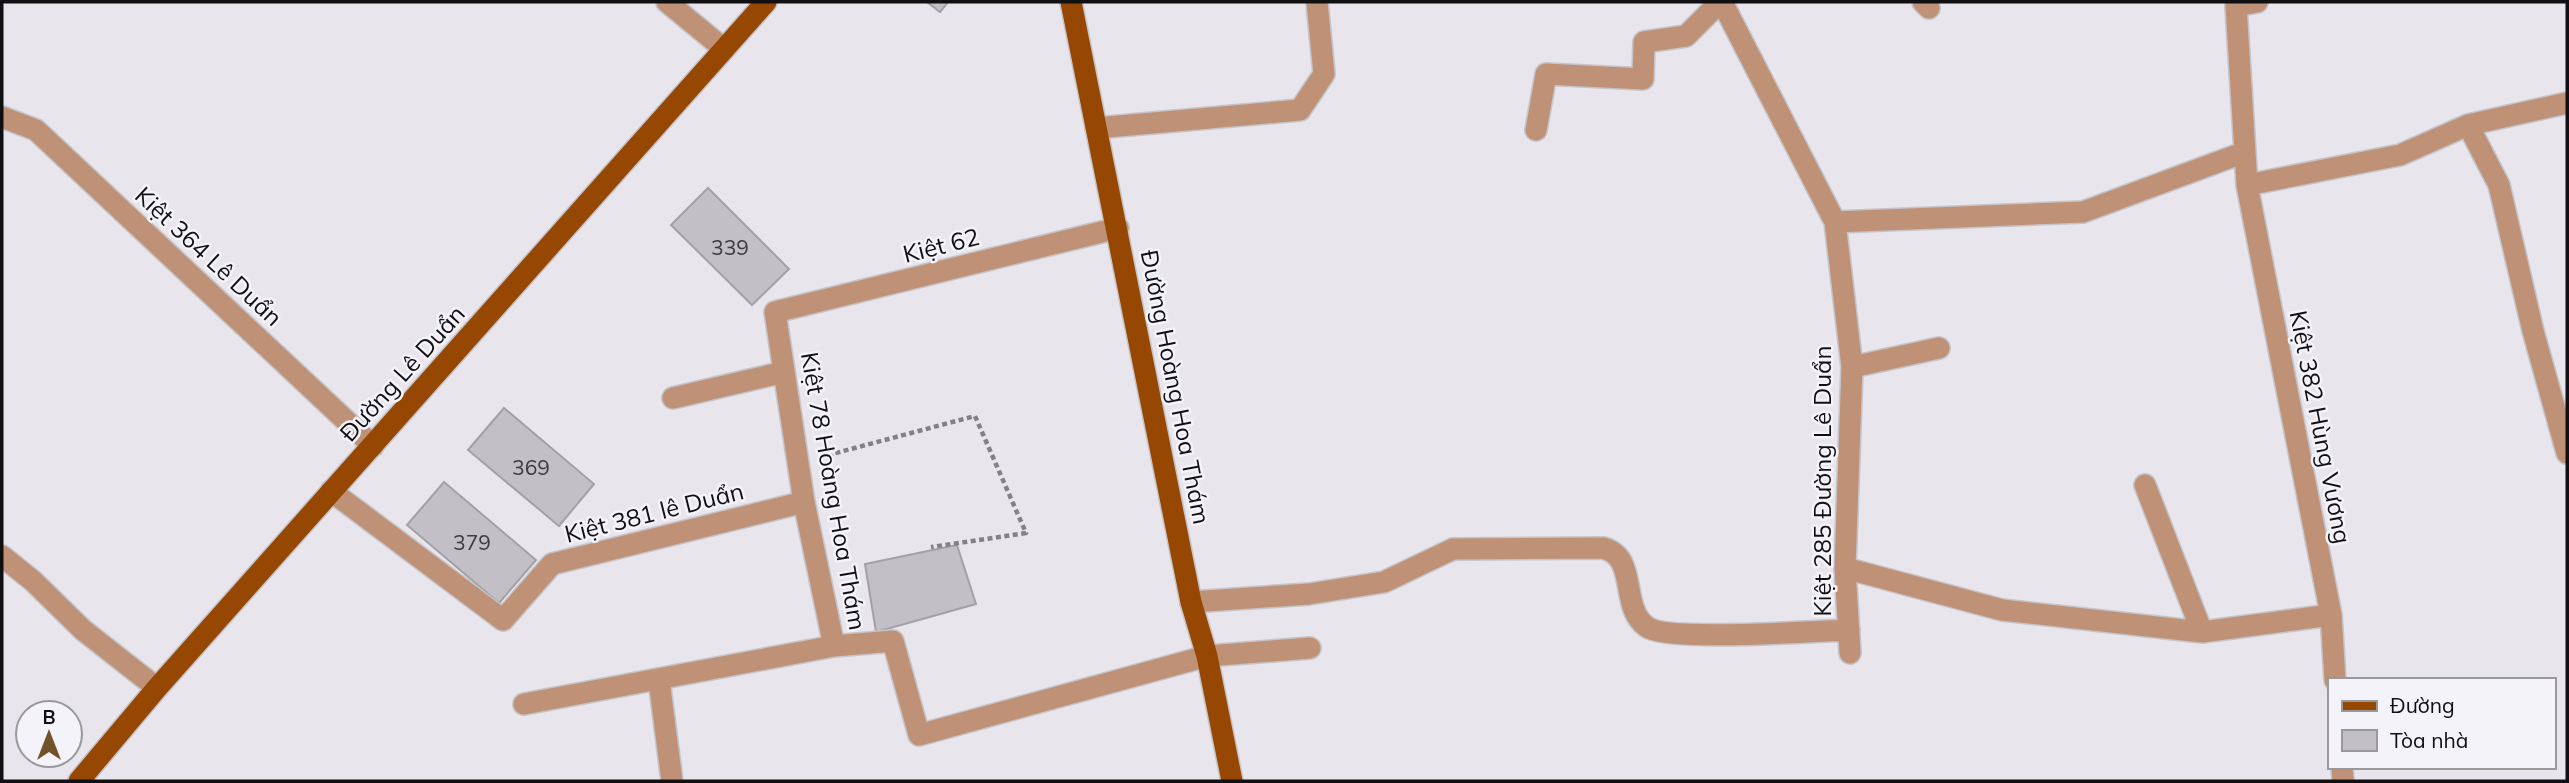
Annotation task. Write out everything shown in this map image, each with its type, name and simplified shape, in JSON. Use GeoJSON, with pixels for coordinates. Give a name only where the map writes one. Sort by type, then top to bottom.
{"type":"FeatureCollection","features":[{"type":"Feature","properties":{"kind":"main road","name":"Đường Lê Duẩn"},"geometry":{"type":"LineString","coordinates":[[79,781],[157,688],[766,2]]}},
{"type":"Feature","properties":{"kind":"main road","name":"Đường Hoàng Hoa Thám"},"geometry":{"type":"LineString","coordinates":[[1071,2],[1192,602],[1207,656],[1232,781]]}},
{"type":"Feature","properties":{"kind":"lane"},"geometry":{"type":"LineString","coordinates":[[667,2],[724,49]]}},
{"type":"Feature","properties":{"kind":"lane"},"geometry":{"type":"LineString","coordinates":[[1096,128],[1300,110],[1324,74],[1317,2]]}},
{"type":"Feature","properties":{"kind":"lane"},"geometry":{"type":"LineString","coordinates":[[1536,130],[1546,74],[1643,79],[1644,42],[1686,36],[1721,2]]}},
{"type":"Feature","properties":{"kind":"lane","name":"Kiệt 285 Đường Lê Duẩn"},"geometry":{"type":"LineString","coordinates":[[1721,2],[1835,222],[1852,367],[1845,568],[1850,653]]}},
{"type":"Feature","properties":{"kind":"lane","name":"Kiệt 382 Hùng Vương"},"geometry":{"type":"LineString","coordinates":[[2258,2],[2236,6],[2247,186],[2330,615],[2335,678]]}},
{"type":"Feature","properties":{"kind":"lane"},"geometry":{"type":"LineString","coordinates":[[2247,186],[2400,155],[2468,125],[2567,103]]}},
{"type":"Feature","properties":{"kind":"lane","name":"Kiệt 364 Lê Duẩn"},"geometry":{"type":"LineString","coordinates":[[2,117],[36,130],[373,446]]}},
{"type":"Feature","properties":{"kind":"lane"},"geometry":{"type":"LineString","coordinates":[[2468,125],[2499,185],[2533,331],[2567,453]]}},
{"type":"Feature","properties":{"kind":"lane"},"geometry":{"type":"LineString","coordinates":[[1835,222],[2083,212],[2245,152]]}},
{"type":"Feature","properties":{"kind":"lane","name":"Kiệt 62"},"geometry":{"type":"LineString","coordinates":[[775,312],[1118,228]]}},
{"type":"Feature","properties":{"kind":"lane","name":"Kiệt 78 Hoàng Hoa Thám"},"geometry":{"type":"LineString","coordinates":[[775,312],[804,502],[834,646],[893,640],[919,735],[1207,656]]}},
{"type":"Feature","properties":{"kind":"lane"},"geometry":{"type":"LineString","coordinates":[[1852,367],[1938,348]]}},
{"type":"Feature","properties":{"kind":"lane"},"geometry":{"type":"LineString","coordinates":[[673,398],[784,372]]}},
{"type":"Feature","properties":{"kind":"lane"},"geometry":{"type":"LineString","coordinates":[[2145,485],[2202,632]]}},
{"type":"Feature","properties":{"kind":"lane","name":"Kiệt 381 lê Duẩn"},"geometry":{"type":"LineString","coordinates":[[331,491],[503,620],[552,564],[804,502]]}},
{"type":"Feature","properties":{"kind":"lane"},"geometry":{"type":"LineString","coordinates":[[1192,602],[1309,594],[1384,582],[1453,549],[1603,548],[1618,557],[1626,570],[1632,607],[1645,626],[1652,630],[1684,634],[1849,630]]}},
{"type":"Feature","properties":{"kind":"lane"},"geometry":{"type":"LineString","coordinates":[[2,556],[33,581],[83,630],[157,688]]}},
{"type":"Feature","properties":{"kind":"lane"},"geometry":{"type":"LineString","coordinates":[[1845,568],[2002,610],[2202,632],[2330,615]]}},
{"type":"Feature","properties":{"kind":"lane"},"geometry":{"type":"LineString","coordinates":[[524,704],[834,646]]}},
{"type":"Feature","properties":{"kind":"lane"},"geometry":{"type":"LineString","coordinates":[[1207,656],[1310,648]]}},
{"type":"Feature","properties":{"kind":"lane"},"geometry":{"type":"LineString","coordinates":[[659,680],[672,781]]}},
{"type":"Feature","properties":{"kind":"path"},"geometry":{"type":"LineString","coordinates":[[804,502],[832,454],[975,416],[1026,533],[931,547]]}},
{"type":"Feature","properties":{"kind":"building"},"geometry":{"type":"Polygon","coordinates":[[[927,2],[948,2],[940,12],[927,2]]]}},
{"type":"Feature","properties":{"kind":"building"},"geometry":{"type":"Polygon","coordinates":[[[708,188],[789,269],[752,305],[671,225],[708,188]]]}},
{"type":"Feature","properties":{"kind":"building"},"geometry":{"type":"Polygon","coordinates":[[[504,408],[594,484],[559,526],[468,450],[504,408]]]}},
{"type":"Feature","properties":{"kind":"building"},"geometry":{"type":"Polygon","coordinates":[[[444,482],[536,560],[499,603],[407,525],[444,482]]]}},
{"type":"Feature","properties":{"kind":"building"},"geometry":{"type":"Polygon","coordinates":[[[957,545],[976,604],[876,632],[865,564],[957,545]]]}}]}
